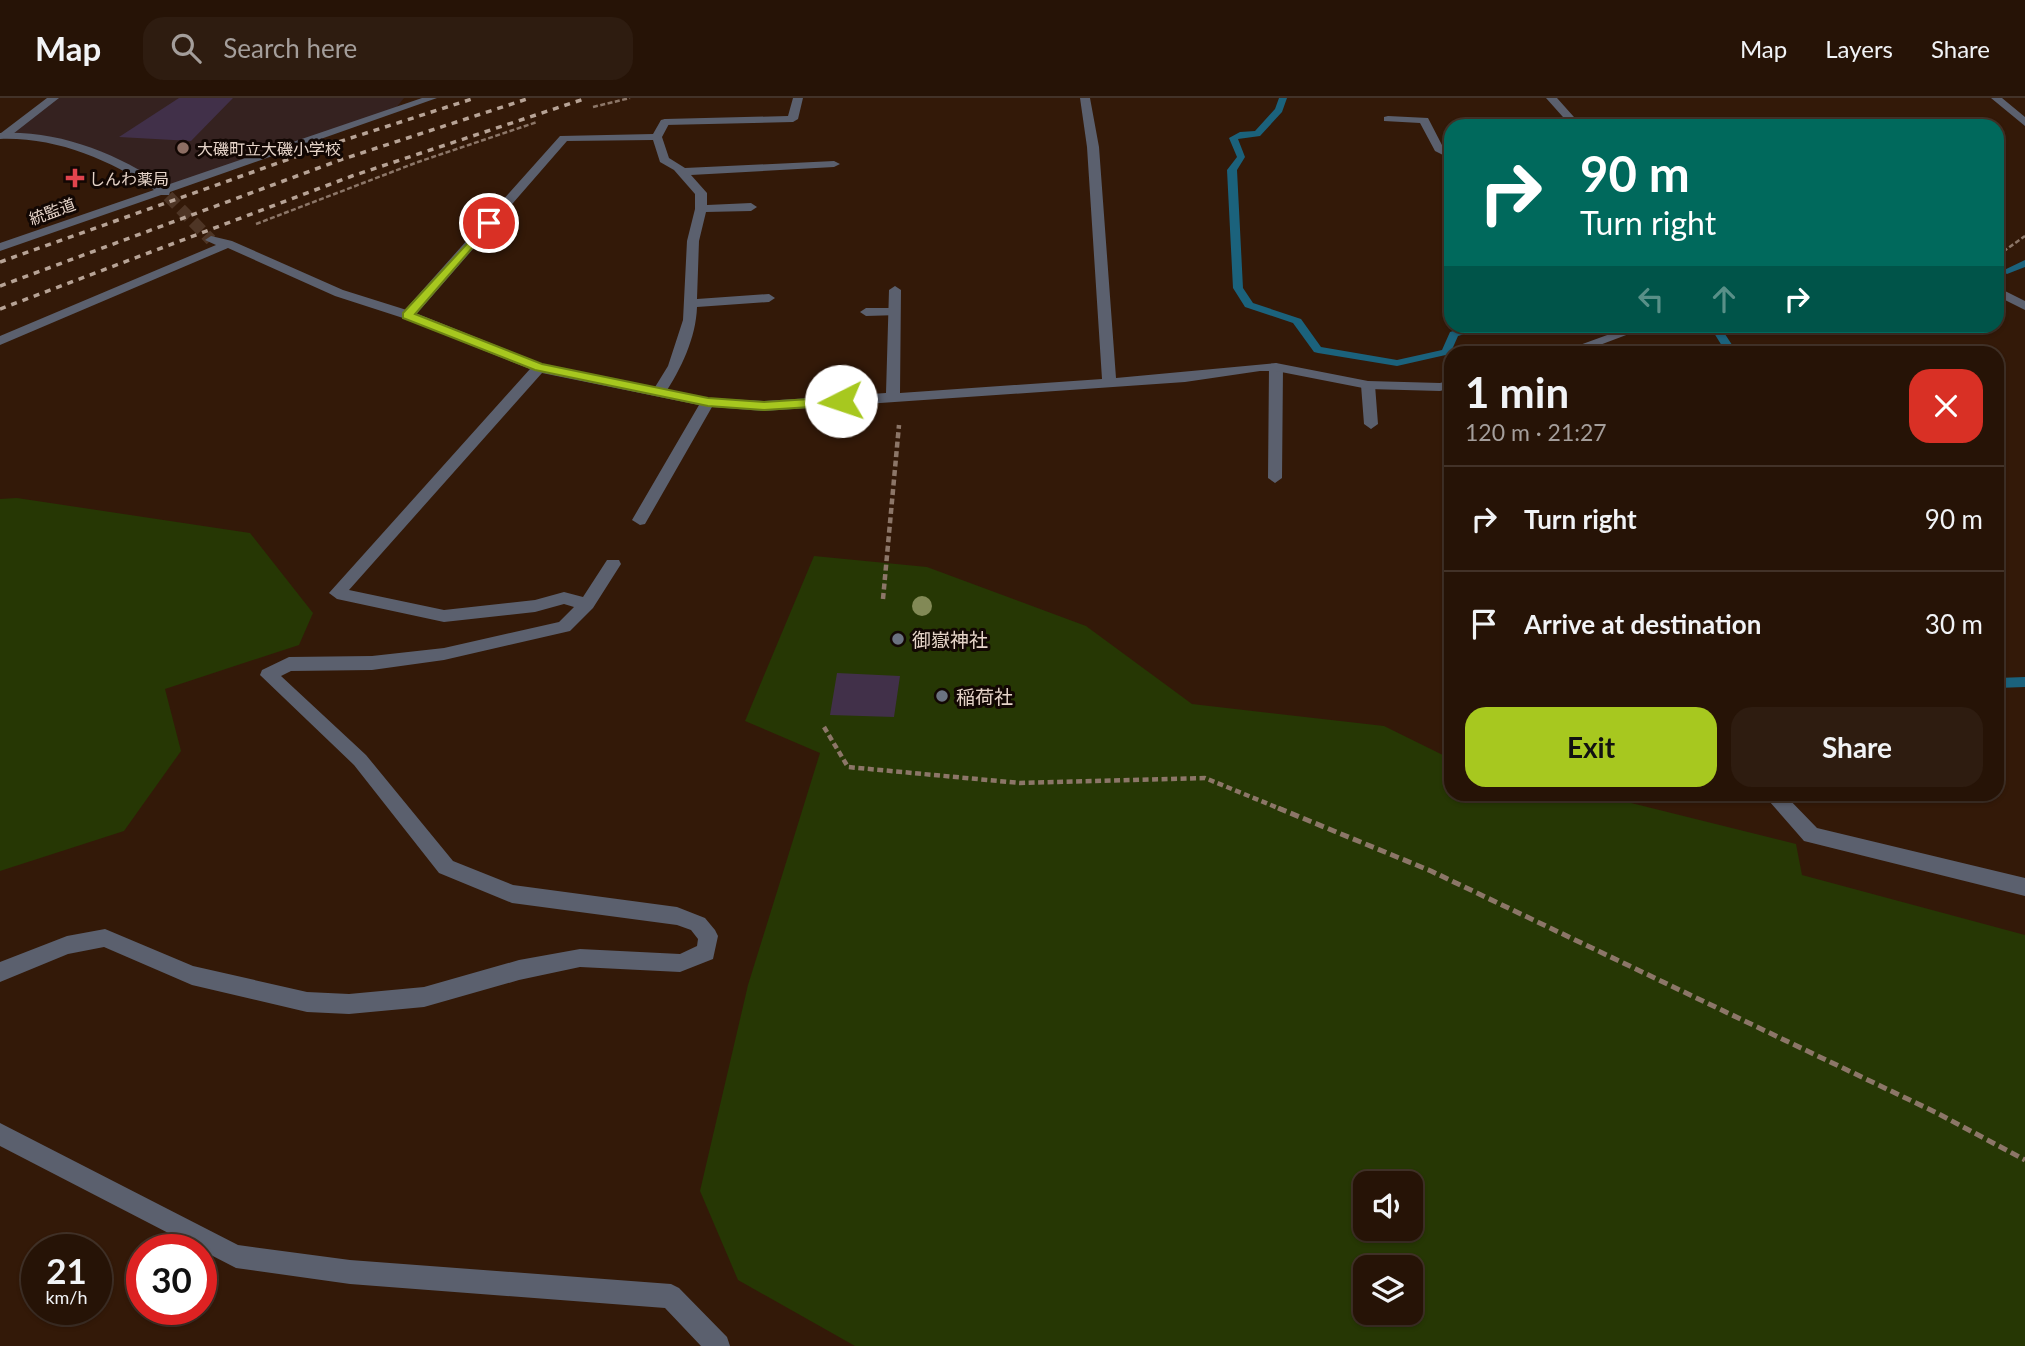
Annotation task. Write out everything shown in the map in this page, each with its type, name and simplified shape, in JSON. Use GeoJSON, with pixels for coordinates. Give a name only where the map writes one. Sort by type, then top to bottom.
{"type":"FeatureCollection","features":[{"type":"Feature","properties":{"kind":"street"},"geometry":{"type":"LineString","coordinates":[[2,135],[54,98]]}},
{"type":"Feature","properties":{"kind":"street"},"geometry":{"type":"LineString","coordinates":[[395,109],[404,98]]}},
{"type":"Feature","properties":{"kind":"street","name":"統監道"},"geometry":{"type":"LineString","coordinates":[[0,247],[165,193],[432,98]]}},
{"type":"Feature","properties":{"kind":"street"},"geometry":{"type":"LineString","coordinates":[[659,392],[675,366],[692,303],[693,241],[701,209],[701,193],[664,160],[657,137],[665,122],[793,119],[798,98]]}},
{"type":"Feature","properties":{"kind":"street"},"geometry":{"type":"LineString","coordinates":[[1085,98],[1093,146],[1109,383]]}},
{"type":"Feature","properties":{"kind":"street"},"geometry":{"type":"LineString","coordinates":[[1551,98],[1570,119]]}},
{"type":"Feature","properties":{"kind":"street"},"geometry":{"type":"LineString","coordinates":[[1996,98],[2020,114],[2025,123]]}},
{"type":"Feature","properties":{"kind":"street"},"geometry":{"type":"LineString","coordinates":[[1388,119],[1424,120],[1439,149],[1444,152]]}},
{"type":"Feature","properties":{"kind":"street"},"geometry":{"type":"LineString","coordinates":[[2,135],[40,136],[70,143],[97,153],[165,193]]}},
{"type":"Feature","properties":{"kind":"street"},"geometry":{"type":"LineString","coordinates":[[408,315],[564,138],[657,137]]}},
{"type":"Feature","properties":{"kind":"street"},"geometry":{"type":"LineString","coordinates":[[680,172],[834,164]]}},
{"type":"Feature","properties":{"kind":"street"},"geometry":{"type":"LineString","coordinates":[[701,209],[751,207]]}},
{"type":"Feature","properties":{"kind":"street"},"geometry":{"type":"LineString","coordinates":[[211,240],[228,244],[339,293],[408,315],[539,368],[708,402],[764,406],[1109,383],[1276,367],[1368,385],[1444,386]]}},
{"type":"Feature","properties":{"kind":"street"},"geometry":{"type":"LineString","coordinates":[[0,341],[228,244]]}},
{"type":"Feature","properties":{"kind":"street"},"geometry":{"type":"LineString","coordinates":[[895,290],[898,397]]}},
{"type":"Feature","properties":{"kind":"street"},"geometry":{"type":"LineString","coordinates":[[2004,295],[2025,306]]}},
{"type":"Feature","properties":{"kind":"street"},"geometry":{"type":"LineString","coordinates":[[692,303],[769,298]]}},
{"type":"Feature","properties":{"kind":"street"},"geometry":{"type":"LineString","coordinates":[[866,312],[894,312]]}},
{"type":"Feature","properties":{"kind":"street"},"geometry":{"type":"LineString","coordinates":[[1584,346],[1622,333]]}},
{"type":"Feature","properties":{"kind":"street"},"geometry":{"type":"LineString","coordinates":[[1275,478],[1276,367]]}},
{"type":"Feature","properties":{"kind":"street"},"geometry":{"type":"LineString","coordinates":[[539,368],[337,593],[444,617],[536,606],[564,598],[587,604]]}},
{"type":"Feature","properties":{"kind":"street"},"geometry":{"type":"LineString","coordinates":[[1368,385],[1371,425]]}},
{"type":"Feature","properties":{"kind":"street"},"geometry":{"type":"LineString","coordinates":[[640,520],[708,402]]}},
{"type":"Feature","properties":{"kind":"street"},"geometry":{"type":"LineString","coordinates":[[0,972],[67,945],[105,938],[192,975],[307,1002],[349,1004],[424,997],[519,970],[580,958],[680,963],[706,952],[708,936],[698,924],[677,915],[512,894],[446,867],[360,760],[268,675],[289,664],[372,663],[444,654],[564,627],[587,604],[613,564]]}},
{"type":"Feature","properties":{"kind":"street"},"geometry":{"type":"LineString","coordinates":[[1779,801],[1811,835],[2025,887]]}},
{"type":"Feature","properties":{"kind":"street"},"geometry":{"type":"LineString","coordinates":[[0,1134],[236,1256],[350,1272],[671,1296],[718,1346]]}},
{"type":"Feature","properties":{"kind":"path"},"geometry":{"type":"LineString","coordinates":[[592,107],[630,98]]}},
{"type":"Feature","properties":{"kind":"path"},"geometry":{"type":"LineString","coordinates":[[228,244],[256,224],[418,162],[545,120]]}},
{"type":"Feature","properties":{"kind":"path"},"geometry":{"type":"LineString","coordinates":[[2004,251],[2025,236]]}},
{"type":"Feature","properties":{"kind":"path"},"geometry":{"type":"LineString","coordinates":[[883,599],[898,397]]}},
{"type":"Feature","properties":{"kind":"path"},"geometry":{"type":"LineString","coordinates":[[824,727],[848,767],[1020,783],[1205,778],[1431,871],[1937,1113],[2025,1160]]}},
{"type":"Feature","properties":{"kind":"shaded area","name":"大磯町立大磯小学校"},"geometry":{"type":"Polygon","coordinates":[[[54,98],[404,98],[395,109],[161,189],[70,143],[5,135],[54,98]]]}},
{"type":"Feature","properties":{"kind":"green space"},"geometry":{"type":"Polygon","coordinates":[[[17,498],[250,533],[313,613],[299,645],[165,689],[181,751],[124,831],[0,871],[0,499],[17,498]]]}},
{"type":"Feature","properties":{"kind":"green space"},"geometry":{"type":"Polygon","coordinates":[[[814,556],[927,567],[1086,626],[1192,704],[1384,726],[1444,756],[1444,801],[1623,801],[1796,844],[1802,875],[2025,935],[2025,1346],[855,1346],[738,1280],[700,1191],[748,985],[820,753],[745,721],[814,556]]]}},
{"type":"Feature","properties":{"kind":"building"},"geometry":{"type":"Polygon","coordinates":[[[179,98],[233,98],[191,141],[119,137],[179,98]]]}},
{"type":"Feature","properties":{"kind":"building"},"geometry":{"type":"Polygon","coordinates":[[[837,673],[900,676],[894,717],[830,715],[837,673]]]}},
{"type":"Feature","properties":{"kind":"waterway"},"geometry":{"type":"LineString","coordinates":[[1283,98],[1279,110],[1257,134],[1243,134],[1233,138],[1241,157],[1232,170],[1238,288],[1249,305],[1297,321],[1318,350],[1397,363],[1444,352]]}},
{"type":"Feature","properties":{"kind":"waterway"},"geometry":{"type":"LineString","coordinates":[[2007,271],[2025,263]]}},
{"type":"Feature","properties":{"kind":"waterway"},"geometry":{"type":"LineString","coordinates":[[1449,346],[1457,333]]}},
{"type":"Feature","properties":{"kind":"waterway"},"geometry":{"type":"LineString","coordinates":[[1719,333],[1728,346]]}},
{"type":"Feature","properties":{"kind":"waterway"},"geometry":{"type":"LineString","coordinates":[[2004,683],[2025,682]]}},
{"type":"Feature","properties":{"kind":"tunnel"},"geometry":{"type":"LineString","coordinates":[[168,196],[211,240]]}},
{"type":"Feature","properties":{"kind":"railway"},"geometry":{"type":"LineString","coordinates":[[0,262],[326,146],[475,98]]}},
{"type":"Feature","properties":{"kind":"railway"},"geometry":{"type":"LineString","coordinates":[[0,286],[340,160],[530,98]]}},
{"type":"Feature","properties":{"kind":"railway"},"geometry":{"type":"LineString","coordinates":[[0,309],[352,176],[587,98]]}},
{"type":"Feature","properties":{"kind":"place","name":"大磯町立大磯小学校"},"geometry":{"type":"Point","coordinates":[183,148]}},
{"type":"Feature","properties":{"kind":"place","name":"しんわ薬局"},"geometry":{"type":"Point","coordinates":[75,178]}},
{"type":"Feature","properties":{"kind":"place","name":"御嶽神社"},"geometry":{"type":"Point","coordinates":[898,639]}},
{"type":"Feature","properties":{"kind":"place","name":"稲荷社"},"geometry":{"type":"Point","coordinates":[942,696]}},
{"type":"Feature","properties":{"kind":"route"},"geometry":{"type":"LineString","coordinates":[[489,223],[408,315],[539,368],[708,402],[764,406],[841,401]]}}]}
